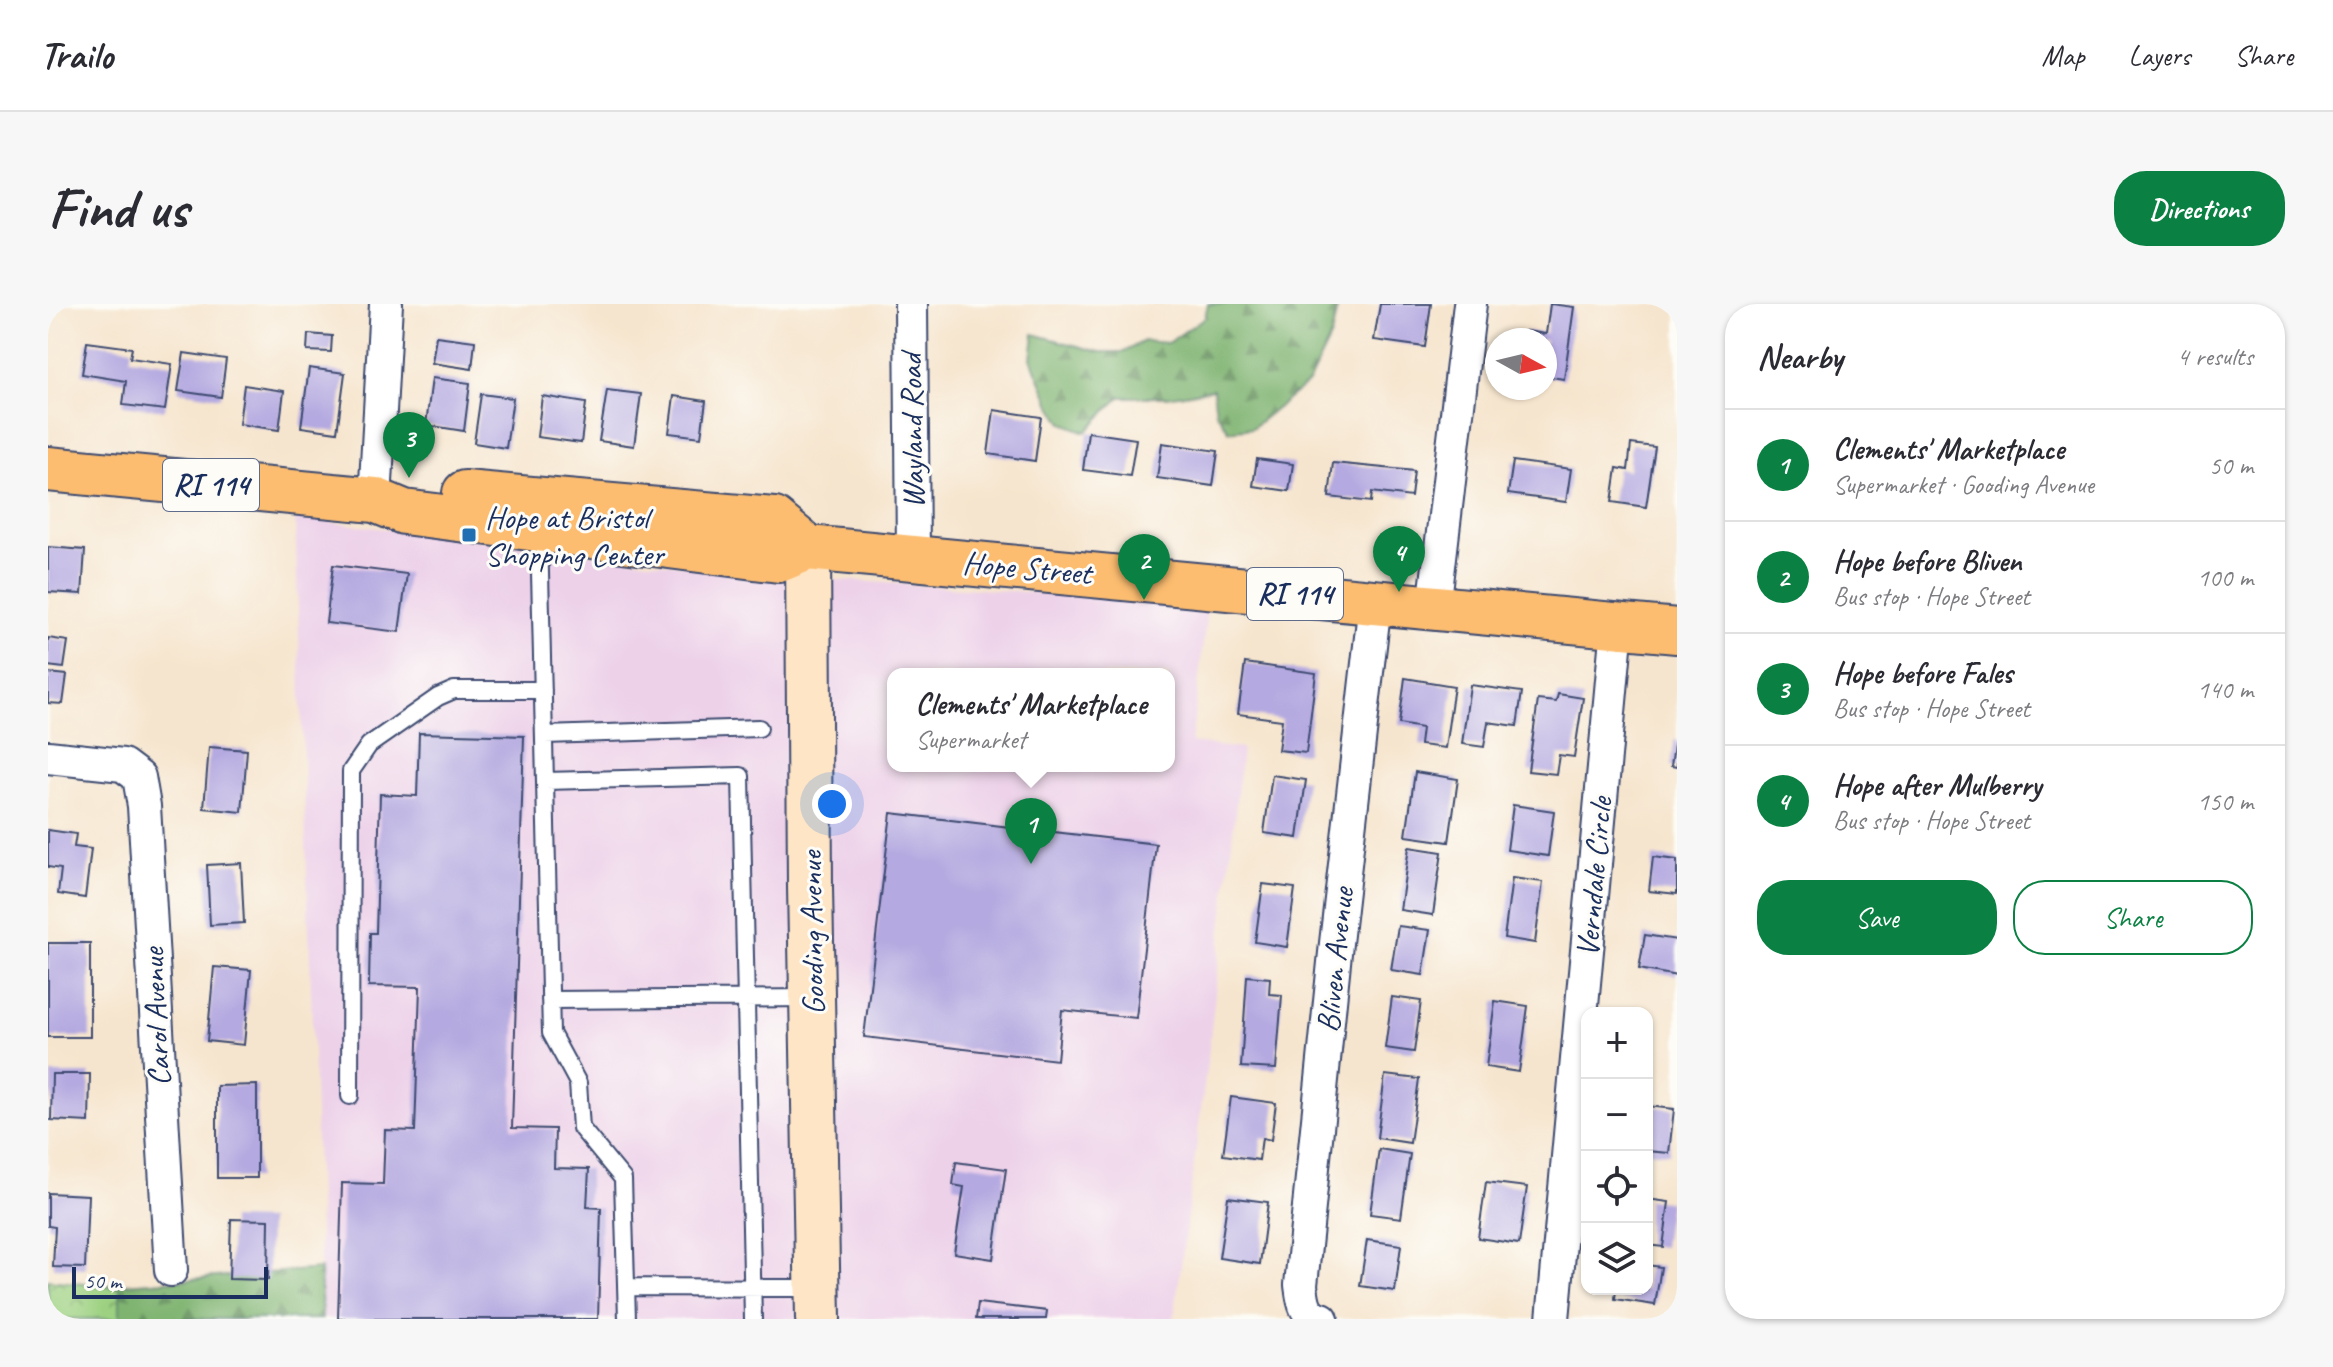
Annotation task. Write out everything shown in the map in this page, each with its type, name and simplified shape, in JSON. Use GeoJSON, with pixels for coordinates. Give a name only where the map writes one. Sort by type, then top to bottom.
{"type":"FeatureCollection","features":[{"type":"Feature","properties":{"kind":"main road","name":"Hope Street"},"geometry":{"type":"LineString","coordinates":[[48,469],[375,500],[404,512],[779,560],[808,548],[1677,631]]}},
{"type":"Feature","properties":{"kind":"main road","name":"Hope Street"},"geometry":{"type":"LineString","coordinates":[[375,500],[406,488],[774,520],[808,548]]}},
{"type":"Feature","properties":{"kind":"main road","name":"Gooding Avenue"},"geometry":{"type":"LineString","coordinates":[[808,548],[818,1304]]}},
{"type":"Feature","properties":{"kind":"street"},"geometry":{"type":"LineString","coordinates":[[375,500],[386,304]]}},
{"type":"Feature","properties":{"kind":"street","name":"Wayland Road"},"geometry":{"type":"LineString","coordinates":[[911,304],[913,557]]}},
{"type":"Feature","properties":{"kind":"street"},"geometry":{"type":"LineString","coordinates":[[1434,608],[1470,304]]}},
{"type":"Feature","properties":{"kind":"street","name":"Bliven Avenue"},"geometry":{"type":"LineString","coordinates":[[1317,1318],[1307,1311],[1301,1285],[1375,602]]}},
{"type":"Feature","properties":{"kind":"street","name":"Verndale Circle"},"geometry":{"type":"LineString","coordinates":[[1553,1319],[1617,626]]}},
{"type":"Feature","properties":{"kind":"street","name":"Carol Avenue"},"geometry":{"type":"LineString","coordinates":[[48,757],[123,765],[139,777],[144,806],[171,1270]]}},
{"type":"Feature","properties":{"kind":"lane"},"geometry":{"type":"LineString","coordinates":[[539,530],[551,1033],[578,1083],[581,1128],[623,1179],[627,1319]]}},
{"type":"Feature","properties":{"kind":"lane"},"geometry":{"type":"LineString","coordinates":[[350,1096],[351,771],[369,745],[438,697],[454,690],[543,690]]}},
{"type":"Feature","properties":{"kind":"lane"},"geometry":{"type":"LineString","coordinates":[[545,735],[759,728]]}},
{"type":"Feature","properties":{"kind":"lane"},"geometry":{"type":"LineString","coordinates":[[545,781],[741,776],[753,1319]]}},
{"type":"Feature","properties":{"kind":"lane"},"geometry":{"type":"LineString","coordinates":[[550,1000],[812,998]]}},
{"type":"Feature","properties":{"kind":"lane"},"geometry":{"type":"LineString","coordinates":[[626,1287],[753,1287],[818,1304]]}},
{"type":"Feature","properties":{"kind":"shaded area"},"geometry":{"type":"Polygon","coordinates":[[[295,518],[765,575],[1208,602],[1191,743],[1242,749],[1209,1048],[1174,1319],[322,1319],[295,518]]]}},
{"type":"Feature","properties":{"kind":"green space"},"geometry":{"type":"Polygon","coordinates":[[[1208,304],[1338,304],[1331,336],[1308,383],[1252,428],[1229,431],[1216,412],[1213,389],[1167,397],[1120,397],[1086,432],[1063,423],[1050,403],[1031,359],[1034,334],[1100,352],[1124,352],[1144,341],[1168,343],[1205,317],[1208,304]]]}},
{"type":"Feature","properties":{"kind":"green space"},"geometry":{"type":"Polygon","coordinates":[[[320,1269],[322,1319],[48,1319],[48,1290],[320,1269]]]}},
{"type":"Feature","properties":{"kind":"green space"},"geometry":{"type":"Polygon","coordinates":[[[48,1280],[120,1288],[120,1319],[48,1319],[48,1280]]]}},
{"type":"Feature","properties":{"kind":"building"},"geometry":{"type":"Polygon","coordinates":[[[1380,304],[1431,304],[1425,347],[1374,340],[1380,304]]]}},
{"type":"Feature","properties":{"kind":"building"},"geometry":{"type":"Polygon","coordinates":[[[1550,304],[1574,307],[1564,379],[1557,378],[1557,328],[1547,328],[1550,304]]]}},
{"type":"Feature","properties":{"kind":"building"},"geometry":{"type":"Polygon","coordinates":[[[308,334],[332,336],[331,352],[307,351],[308,334]]]}},
{"type":"Feature","properties":{"kind":"building"},"geometry":{"type":"Polygon","coordinates":[[[436,336],[475,341],[472,369],[432,363],[436,336]]]}},
{"type":"Feature","properties":{"kind":"building"},"geometry":{"type":"Polygon","coordinates":[[[87,342],[132,348],[130,358],[172,364],[165,410],[123,405],[126,381],[82,374],[87,342]]]}},
{"type":"Feature","properties":{"kind":"building"},"geometry":{"type":"Polygon","coordinates":[[[184,353],[226,359],[221,397],[178,391],[184,353]]]}},
{"type":"Feature","properties":{"kind":"building"},"geometry":{"type":"Polygon","coordinates":[[[309,368],[345,373],[337,432],[301,427],[309,368]]]}},
{"type":"Feature","properties":{"kind":"building"},"geometry":{"type":"Polygon","coordinates":[[[432,378],[470,383],[464,431],[426,425],[432,378]]]}},
{"type":"Feature","properties":{"kind":"building"},"geometry":{"type":"Polygon","coordinates":[[[244,385],[284,391],[279,430],[239,424],[244,385]]]}},
{"type":"Feature","properties":{"kind":"building"},"geometry":{"type":"Polygon","coordinates":[[[607,390],[641,394],[634,446],[599,441],[607,390]]]}},
{"type":"Feature","properties":{"kind":"building"},"geometry":{"type":"Polygon","coordinates":[[[481,394],[513,398],[506,448],[474,443],[481,394]]]}},
{"type":"Feature","properties":{"kind":"building"},"geometry":{"type":"Polygon","coordinates":[[[542,396],[586,403],[581,443],[537,437],[542,396]]]}},
{"type":"Feature","properties":{"kind":"building"},"geometry":{"type":"Polygon","coordinates":[[[674,396],[706,401],[701,437],[669,433],[674,396]]]}},
{"type":"Feature","properties":{"kind":"building"},"geometry":{"type":"Polygon","coordinates":[[[994,410],[1041,417],[1035,461],[988,454],[994,410]]]}},
{"type":"Feature","properties":{"kind":"building"},"geometry":{"type":"Polygon","coordinates":[[[1088,432],[1136,439],[1130,476],[1083,470],[1088,432]]]}},
{"type":"Feature","properties":{"kind":"building"},"geometry":{"type":"Polygon","coordinates":[[[1162,443],[1218,451],[1213,486],[1157,478],[1162,443]]]}},
{"type":"Feature","properties":{"kind":"building"},"geometry":{"type":"Polygon","coordinates":[[[1631,444],[1655,447],[1646,507],[1612,502],[1617,468],[1628,470],[1631,444]]]}},
{"type":"Feature","properties":{"kind":"building"},"geometry":{"type":"Polygon","coordinates":[[[1257,459],[1293,464],[1289,491],[1253,486],[1257,459]]]}},
{"type":"Feature","properties":{"kind":"building"},"geometry":{"type":"Polygon","coordinates":[[[1513,461],[1571,469],[1566,502],[1508,494],[1513,461]]]}},
{"type":"Feature","properties":{"kind":"building"},"geometry":{"type":"Polygon","coordinates":[[[1333,463],[1414,471],[1411,497],[1372,492],[1371,502],[1329,497],[1333,463]]]}},
{"type":"Feature","properties":{"kind":"building"},"geometry":{"type":"Polygon","coordinates":[[[48,547],[85,550],[82,594],[48,592],[48,547]]]}},
{"type":"Feature","properties":{"kind":"building"},"geometry":{"type":"Polygon","coordinates":[[[333,565],[407,574],[399,632],[326,623],[333,565]]]}},
{"type":"Feature","properties":{"kind":"building"},"geometry":{"type":"Polygon","coordinates":[[[48,638],[68,641],[64,668],[48,666],[48,638]]]}},
{"type":"Feature","properties":{"kind":"building"},"geometry":{"type":"Polygon","coordinates":[[[1245,663],[1316,673],[1306,753],[1278,750],[1282,720],[1238,714],[1245,663]]]}},
{"type":"Feature","properties":{"kind":"building"},"geometry":{"type":"Polygon","coordinates":[[[48,673],[67,675],[63,704],[48,703],[48,673]]]}},
{"type":"Feature","properties":{"kind":"building"},"geometry":{"type":"Polygon","coordinates":[[[1405,678],[1454,686],[1445,748],[1420,745],[1422,728],[1399,724],[1405,678]]]}},
{"type":"Feature","properties":{"kind":"building"},"geometry":{"type":"Polygon","coordinates":[[[1470,685],[1522,692],[1517,726],[1488,722],[1484,747],[1462,744],[1470,685]]]}},
{"type":"Feature","properties":{"kind":"building"},"geometry":{"type":"Polygon","coordinates":[[[1558,694],[1583,698],[1574,757],[1559,755],[1556,774],[1528,771],[1538,700],[1556,702],[1558,694]]]}},
{"type":"Feature","properties":{"kind":"building"},"geometry":{"type":"Polygon","coordinates":[[[419,733],[524,736],[512,1128],[555,1129],[554,1168],[589,1169],[587,1207],[601,1208],[598,1319],[338,1319],[342,1183],[383,1184],[385,1130],[415,1131],[420,987],[369,986],[370,933],[376,933],[380,794],[417,796],[419,733]]]}},
{"type":"Feature","properties":{"kind":"building"},"geometry":{"type":"Polygon","coordinates":[[[1677,739],[1677,767],[1671,766],[1677,739]]]}},
{"type":"Feature","properties":{"kind":"building"},"geometry":{"type":"Polygon","coordinates":[[[209,747],[247,750],[242,812],[204,808],[209,747]]]}},
{"type":"Feature","properties":{"kind":"building"},"geometry":{"type":"Polygon","coordinates":[[[1415,772],[1458,779],[1449,842],[1406,836],[1415,772]]]}},
{"type":"Feature","properties":{"kind":"building"},"geometry":{"type":"Polygon","coordinates":[[[1272,775],[1306,780],[1298,838],[1264,833],[1272,775]]]}},
{"type":"Feature","properties":{"kind":"building"},"geometry":{"type":"Polygon","coordinates":[[[1513,805],[1554,811],[1548,856],[1507,850],[1513,805]]]}},
{"type":"Feature","properties":{"kind":"building"},"geometry":{"type":"Polygon","coordinates":[[[891,813],[1156,844],[1136,1018],[1062,1010],[1057,1060],[864,1037],[891,813]]]}},
{"type":"Feature","properties":{"kind":"building"},"geometry":{"type":"Polygon","coordinates":[[[48,830],[76,834],[74,847],[91,849],[85,898],[58,894],[61,869],[48,867],[48,830]]]}},
{"type":"Feature","properties":{"kind":"building"},"geometry":{"type":"Polygon","coordinates":[[[1409,847],[1442,852],[1433,915],[1400,910],[1409,847]]]}},
{"type":"Feature","properties":{"kind":"building"},"geometry":{"type":"Polygon","coordinates":[[[1653,857],[1677,860],[1677,894],[1649,891],[1653,857]]]}},
{"type":"Feature","properties":{"kind":"building"},"geometry":{"type":"Polygon","coordinates":[[[241,863],[244,923],[210,925],[207,865],[241,863]]]}},
{"type":"Feature","properties":{"kind":"building"},"geometry":{"type":"Polygon","coordinates":[[[1512,878],[1543,882],[1535,943],[1504,938],[1512,878]]]}},
{"type":"Feature","properties":{"kind":"building"},"geometry":{"type":"Polygon","coordinates":[[[1263,884],[1295,888],[1287,947],[1255,942],[1263,884]]]}},
{"type":"Feature","properties":{"kind":"building"},"geometry":{"type":"Polygon","coordinates":[[[1398,926],[1430,930],[1423,975],[1391,970],[1398,926]]]}},
{"type":"Feature","properties":{"kind":"building"},"geometry":{"type":"Polygon","coordinates":[[[1645,935],[1677,940],[1677,976],[1639,969],[1645,935]]]}},
{"type":"Feature","properties":{"kind":"building"},"geometry":{"type":"Polygon","coordinates":[[[48,943],[90,943],[90,1037],[48,1037],[48,943]]]}},
{"type":"Feature","properties":{"kind":"building"},"geometry":{"type":"Polygon","coordinates":[[[214,967],[251,970],[244,1045],[207,1041],[214,967]]]}},
{"type":"Feature","properties":{"kind":"building"},"geometry":{"type":"Polygon","coordinates":[[[1247,976],[1270,978],[1269,994],[1282,995],[1276,1069],[1241,1067],[1247,976]]]}},
{"type":"Feature","properties":{"kind":"building"},"geometry":{"type":"Polygon","coordinates":[[[1392,997],[1421,1001],[1414,1052],[1385,1048],[1392,997]]]}},
{"type":"Feature","properties":{"kind":"building"},"geometry":{"type":"Polygon","coordinates":[[[1495,1001],[1528,1006],[1519,1072],[1486,1067],[1495,1001]]]}},
{"type":"Feature","properties":{"kind":"building"},"geometry":{"type":"Polygon","coordinates":[[[52,1074],[90,1074],[89,1122],[51,1120],[52,1074]]]}},
{"type":"Feature","properties":{"kind":"building"},"geometry":{"type":"Polygon","coordinates":[[[1385,1075],[1419,1079],[1410,1143],[1377,1138],[1385,1075]]]}},
{"type":"Feature","properties":{"kind":"building"},"geometry":{"type":"Polygon","coordinates":[[[257,1085],[257,1178],[217,1178],[217,1086],[257,1085]]]}},
{"type":"Feature","properties":{"kind":"building"},"geometry":{"type":"Polygon","coordinates":[[[1231,1097],[1276,1103],[1271,1140],[1262,1138],[1259,1160],[1223,1155],[1231,1097]]]}},
{"type":"Feature","properties":{"kind":"building"},"geometry":{"type":"Polygon","coordinates":[[[1653,1107],[1674,1109],[1669,1153],[1653,1152],[1653,1107]]]}},
{"type":"Feature","properties":{"kind":"building"},"geometry":{"type":"Polygon","coordinates":[[[1379,1149],[1410,1154],[1401,1218],[1370,1214],[1379,1149]]]}},
{"type":"Feature","properties":{"kind":"building"},"geometry":{"type":"Polygon","coordinates":[[[956,1162],[1006,1169],[993,1259],[954,1253],[964,1187],[953,1185],[956,1162]]]}},
{"type":"Feature","properties":{"kind":"building"},"geometry":{"type":"Polygon","coordinates":[[[1486,1182],[1527,1187],[1519,1244],[1478,1238],[1486,1182]]]}},
{"type":"Feature","properties":{"kind":"building"},"geometry":{"type":"Polygon","coordinates":[[[48,1193],[88,1195],[85,1268],[53,1267],[55,1227],[48,1226],[48,1193]]]}},
{"type":"Feature","properties":{"kind":"building"},"geometry":{"type":"Polygon","coordinates":[[[1228,1197],[1268,1202],[1260,1264],[1219,1258],[1228,1197]]]}},
{"type":"Feature","properties":{"kind":"building"},"geometry":{"type":"Polygon","coordinates":[[[1653,1200],[1669,1202],[1663,1247],[1653,1246],[1653,1200]]]}},
{"type":"Feature","properties":{"kind":"building"},"geometry":{"type":"Polygon","coordinates":[[[231,1219],[269,1220],[268,1280],[229,1279],[231,1219]]]}},
{"type":"Feature","properties":{"kind":"building"},"geometry":{"type":"Polygon","coordinates":[[[1367,1240],[1401,1245],[1395,1291],[1360,1286],[1367,1240]]]}},
{"type":"Feature","properties":{"kind":"building"},"geometry":{"type":"Polygon","coordinates":[[[1653,1266],[1661,1267],[1655,1305],[1615,1299],[1615,1295],[1653,1295],[1653,1266]]]}},
{"type":"Feature","properties":{"kind":"building"},"geometry":{"type":"Polygon","coordinates":[[[978,1303],[1047,1311],[1046,1319],[976,1319],[978,1303]]]}},
{"type":"Feature","properties":{"kind":"place","name":"Hope before Fales"},"geometry":{"type":"Point","coordinates":[409,478]}},
{"type":"Feature","properties":{"kind":"place","name":"Hope at Bristol Shopping Center"},"geometry":{"type":"Point","coordinates":[469,535]}},
{"type":"Feature","properties":{"kind":"place","name":"Hope after Mulberry"},"geometry":{"type":"Point","coordinates":[1399,592]}},
{"type":"Feature","properties":{"kind":"place","name":"Hope before Bliven"},"geometry":{"type":"Point","coordinates":[1144,600]}},
{"type":"Feature","properties":{"kind":"place","name":"Clements' Marketplace"},"geometry":{"type":"Point","coordinates":[1031,864]}}]}
